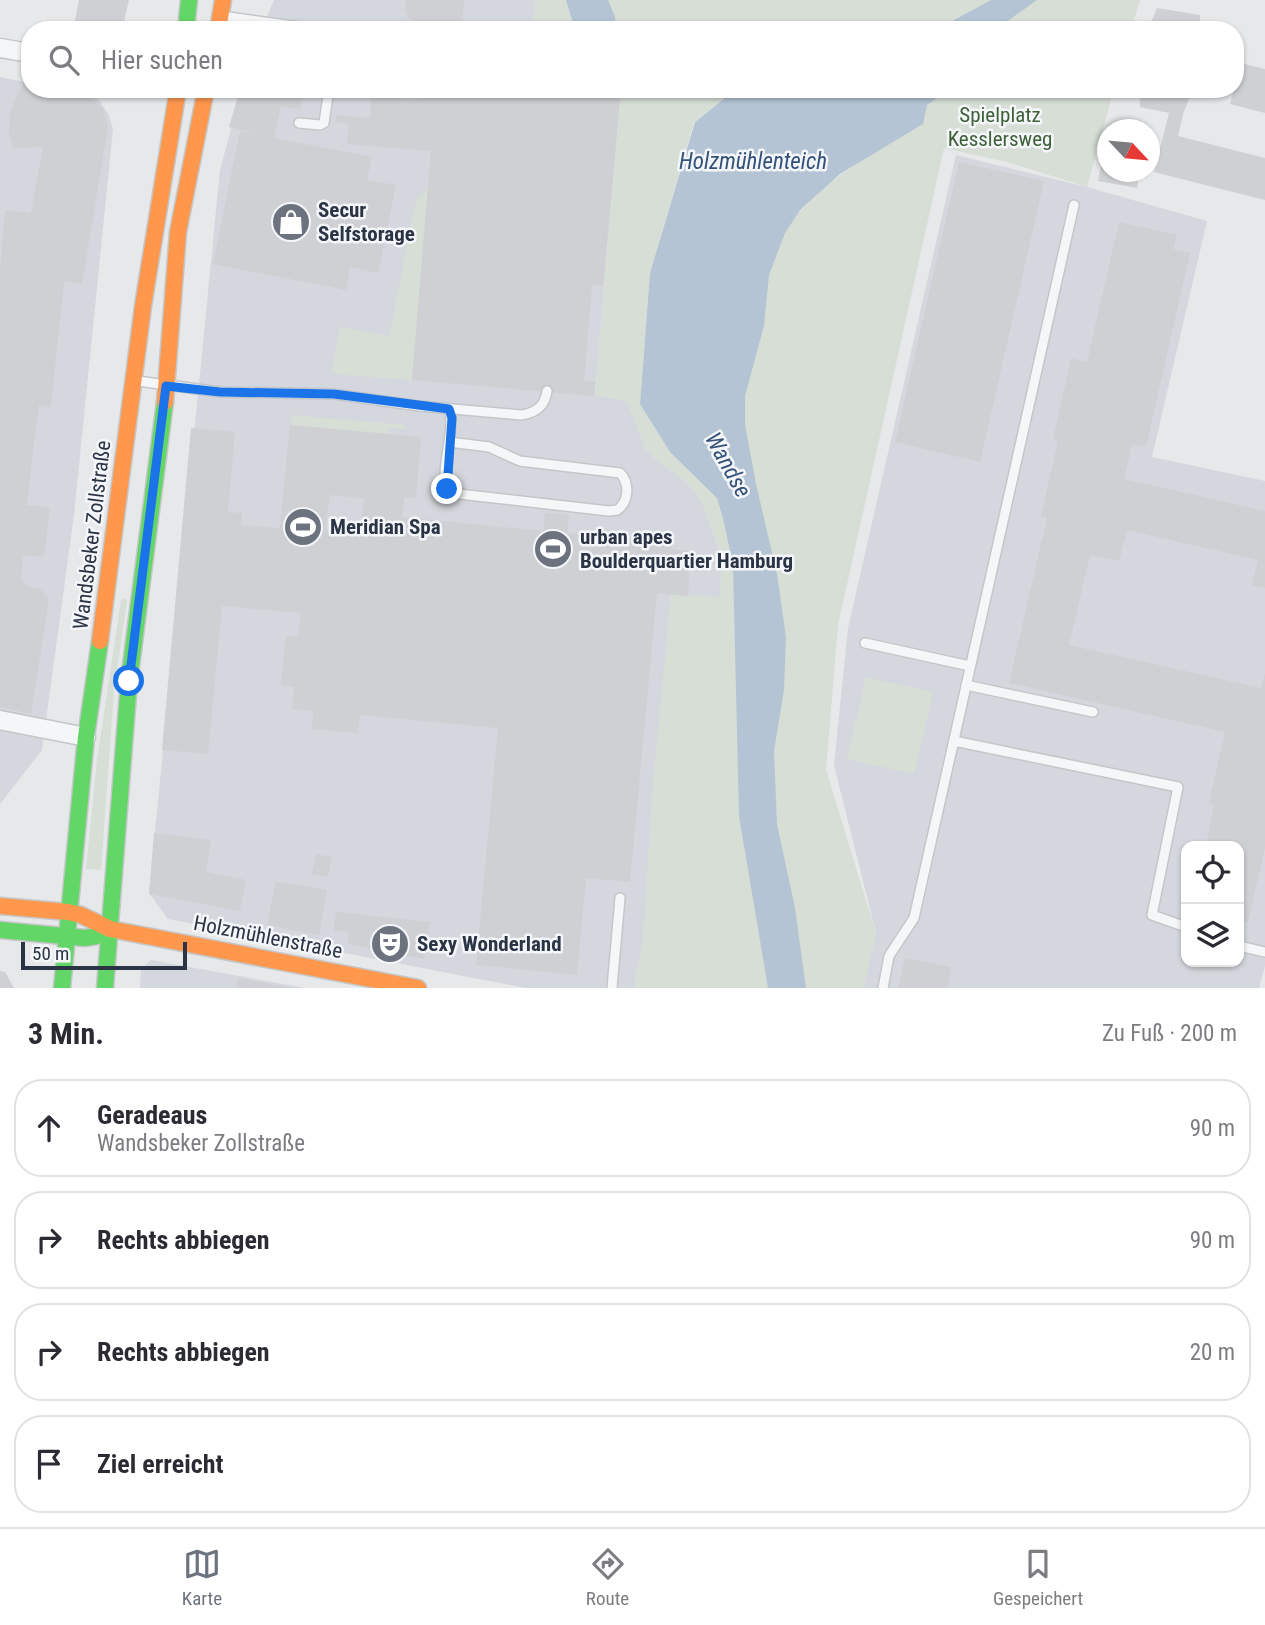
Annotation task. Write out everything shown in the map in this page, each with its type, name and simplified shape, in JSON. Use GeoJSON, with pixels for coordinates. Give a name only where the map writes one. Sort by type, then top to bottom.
{"type":"FeatureCollection","features":[{"type":"Feature","properties":{"kind":"main road"},"geometry":{"type":"LineString","coordinates":[[187,21],[189,0]]}},
{"type":"Feature","properties":{"kind":"main road","name":"Wandsbeker Zollstraße"},"geometry":{"type":"LineString","coordinates":[[62,988],[86,737],[116,576],[133,381],[177,98]]}},
{"type":"Feature","properties":{"kind":"main road"},"geometry":{"type":"LineString","coordinates":[[106,988],[137,580],[166,386],[178,232],[204,98]]}},
{"type":"Feature","properties":{"kind":"main road"},"geometry":{"type":"LineString","coordinates":[[0,906],[68,912],[82,915],[110,929]]}},
{"type":"Feature","properties":{"kind":"main road"},"geometry":{"type":"LineString","coordinates":[[0,930],[66,938],[92,937],[110,929]]}},
{"type":"Feature","properties":{"kind":"main road","name":"Holzmühlenstraße"},"geometry":{"type":"LineString","coordinates":[[110,929],[408,987]]}},
{"type":"Feature","properties":{"kind":"street"},"geometry":{"type":"LineString","coordinates":[[0,48],[21,52]]}},
{"type":"Feature","properties":{"kind":"street"},"geometry":{"type":"LineString","coordinates":[[0,720],[86,737]]}},
{"type":"Feature","properties":{"kind":"lane"},"geometry":{"type":"LineString","coordinates":[[220,15],[261,21]]}},
{"type":"Feature","properties":{"kind":"lane"},"geometry":{"type":"LineString","coordinates":[[299,122],[320,125],[324,123],[328,98]]}},
{"type":"Feature","properties":{"kind":"lane"},"geometry":{"type":"LineString","coordinates":[[883,988],[890,956],[914,918],[1074,205]]}},
{"type":"Feature","properties":{"kind":"lane"},"geometry":{"type":"LineString","coordinates":[[133,381],[220,392],[334,394],[449,409],[527,414],[541,406],[547,391]]}},
{"type":"Feature","properties":{"kind":"lane"},"geometry":{"type":"LineString","coordinates":[[449,409],[452,418],[449,442],[446,484],[450,493],[609,512],[617,510],[625,502],[627,484],[620,472],[520,461],[489,447],[449,442]]}},
{"type":"Feature","properties":{"kind":"lane"},"geometry":{"type":"LineString","coordinates":[[865,643],[970,666]]}},
{"type":"Feature","properties":{"kind":"lane"},"geometry":{"type":"LineString","coordinates":[[967,685],[1093,712]]}},
{"type":"Feature","properties":{"kind":"lane"},"geometry":{"type":"LineString","coordinates":[[954,741],[1178,787],[1152,915],[1181,926]]}},
{"type":"Feature","properties":{"kind":"lane"},"geometry":{"type":"LineString","coordinates":[[612,988],[620,898]]}},
{"type":"Feature","properties":{"kind":"lane"},"geometry":{"type":"LineString","coordinates":[[1244,947],[1265,952]]}},
{"type":"Feature","properties":{"kind":"shaded area"},"geometry":{"type":"Polygon","coordinates":[[[274,0],[536,0],[533,21],[265,21],[274,0]]]}},
{"type":"Feature","properties":{"kind":"shaded area"},"geometry":{"type":"Polygon","coordinates":[[[0,77],[21,81],[21,98],[96,98],[109,115],[113,129],[74,515],[42,750],[0,804],[0,77]]]}},
{"type":"Feature","properties":{"kind":"shaded area"},"geometry":{"type":"Polygon","coordinates":[[[240,98],[620,98],[595,395],[627,401],[646,449],[661,464],[686,481],[702,502],[722,558],[720,598],[671,595],[643,942],[634,988],[526,988],[168,919],[149,893],[220,170],[240,98]]]}},
{"type":"Feature","properties":{"kind":"shaded area"},"geometry":{"type":"Polygon","coordinates":[[[956,155],[1087,187],[1207,221],[1152,457],[1265,481],[1265,966],[1259,988],[863,988],[876,933],[834,765],[848,628],[956,155]]]}},
{"type":"Feature","properties":{"kind":"shaded area"},"geometry":{"type":"Polygon","coordinates":[[[151,960],[305,988],[140,988],[141,969],[151,960]]]}},
{"type":"Feature","properties":{"kind":"green space"},"geometry":{"type":"Polygon","coordinates":[[[536,0],[1140,0],[1134,21],[533,21],[536,0]]]}},
{"type":"Feature","properties":{"kind":"green space","name":"Spielplatz Kesslersweg"},"geometry":{"type":"Polygon","coordinates":[[[620,98],[725,98],[694,122],[650,273],[640,404],[670,452],[756,484],[745,429],[745,395],[763,328],[769,275],[778,247],[791,223],[808,203],[851,168],[923,124],[926,98],[1112,98],[1106,119],[1097,119],[1097,151],[1087,187],[1007,162],[944,148],[838,625],[826,770],[876,933],[863,988],[634,988],[643,942],[652,794],[671,594],[720,597],[722,558],[702,502],[686,481],[661,464],[646,449],[627,401],[595,395],[620,98]]]}},
{"type":"Feature","properties":{"kind":"green space"},"geometry":{"type":"Polygon","coordinates":[[[428,187],[412,380],[331,374],[340,327],[389,336],[416,201],[428,187]]]}},
{"type":"Feature","properties":{"kind":"green space"},"geometry":{"type":"Polygon","coordinates":[[[292,415],[405,425],[405,429],[389,428],[388,434],[291,425],[292,415]]]}},
{"type":"Feature","properties":{"kind":"green space"},"geometry":{"type":"Polygon","coordinates":[[[124,598],[127,601],[114,690],[101,870],[86,869],[97,760],[121,600],[124,598]]]}},
{"type":"Feature","properties":{"kind":"green space"},"geometry":{"type":"Polygon","coordinates":[[[866,677],[933,692],[914,774],[847,759],[866,677]]]}},
{"type":"Feature","properties":{"kind":"water"},"geometry":{"type":"Polygon","coordinates":[[[566,0],[608,0],[615,21],[572,21],[566,0]]]}},
{"type":"Feature","properties":{"kind":"water"},"geometry":{"type":"Polygon","coordinates":[[[991,0],[1037,0],[1008,21],[952,21],[991,0]]]}},
{"type":"Feature","properties":{"kind":"water","name":"Holzmühlenteich"},"geometry":{"type":"Polygon","coordinates":[[[725,98],[937,98],[927,105],[923,124],[840,174],[801,209],[785,233],[769,275],[764,326],[745,396],[745,424],[777,574],[786,637],[784,690],[774,751],[777,824],[795,908],[806,988],[768,988],[739,816],[733,565],[723,518],[717,498],[670,452],[640,404],[650,273],[695,122],[725,98]]]}},
{"type":"Feature","properties":{"kind":"building"},"geometry":{"type":"Polygon","coordinates":[[[79,0],[129,0],[124,21],[75,21],[79,0]]]}},
{"type":"Feature","properties":{"kind":"building"},"geometry":{"type":"Polygon","coordinates":[[[406,0],[464,0],[463,21],[414,21],[408,18],[405,11],[406,0]]]}},
{"type":"Feature","properties":{"kind":"building"},"geometry":{"type":"Polygon","coordinates":[[[1157,8],[1200,15],[1200,21],[1152,21],[1157,8]]]}},
{"type":"Feature","properties":{"kind":"building"},"geometry":{"type":"Polygon","coordinates":[[[1244,64],[1265,69],[1265,113],[1230,104],[1232,98],[1244,98],[1244,64]]]}},
{"type":"Feature","properties":{"kind":"building"},"geometry":{"type":"Polygon","coordinates":[[[21,88],[21,98],[87,98],[103,109],[108,127],[82,284],[64,281],[51,407],[39,405],[34,441],[27,505],[50,507],[44,557],[23,555],[21,579],[28,587],[40,589],[49,599],[31,714],[0,707],[0,270],[5,210],[31,213],[43,147],[13,148],[9,132],[15,99],[21,88]]]}},
{"type":"Feature","properties":{"kind":"building","name":"Secur Selfstorage"},"geometry":{"type":"Polygon","coordinates":[[[237,98],[302,98],[301,109],[281,107],[274,138],[372,157],[367,180],[396,185],[378,273],[350,267],[346,290],[213,264],[240,131],[262,135],[229,127],[237,98]]]}},
{"type":"Feature","properties":{"kind":"building"},"geometry":{"type":"Polygon","coordinates":[[[371,98],[620,98],[603,286],[592,285],[584,381],[595,382],[594,396],[412,380],[431,151],[347,144],[349,124],[336,122],[336,115],[370,118],[371,98]]]}},
{"type":"Feature","properties":{"kind":"building"},"geometry":{"type":"Polygon","coordinates":[[[1140,98],[1189,98],[1178,136],[1265,158],[1265,200],[1160,174],[1160,148],[1169,113],[1140,107],[1140,98]]]}},
{"type":"Feature","properties":{"kind":"building"},"geometry":{"type":"Polygon","coordinates":[[[959,162],[1044,181],[980,462],[895,442],[959,162]]]}},
{"type":"Feature","properties":{"kind":"building"},"geometry":{"type":"Polygon","coordinates":[[[1104,182],[1138,182],[1137,188],[1104,182]]]}},
{"type":"Feature","properties":{"kind":"building"},"geometry":{"type":"Polygon","coordinates":[[[1119,222],[1177,235],[1173,249],[1190,253],[1146,447],[1132,444],[1124,479],[1265,511],[1265,588],[1252,585],[1258,560],[1127,530],[1119,561],[1090,555],[1069,645],[1261,688],[1265,673],[1265,848],[1248,922],[1244,921],[1244,841],[1207,841],[1214,804],[1209,803],[1225,732],[1009,683],[1047,518],[1041,516],[1058,441],[1053,440],[1071,358],[1087,362],[1119,222]]]}},
{"type":"Feature","properties":{"kind":"building"},"geometry":{"type":"Polygon","coordinates":[[[290,425],[421,437],[416,498],[404,497],[402,517],[543,531],[545,513],[569,515],[567,533],[672,543],[671,549],[690,551],[688,596],[657,593],[630,882],[586,878],[577,975],[476,965],[498,728],[360,715],[358,733],[312,729],[313,711],[292,709],[294,687],[281,685],[286,636],[298,637],[301,613],[222,606],[208,754],[162,750],[191,428],[235,432],[228,512],[242,513],[241,525],[280,528],[290,425]],[[330,495],[325,529],[360,533],[364,499],[330,495]]]}},
{"type":"Feature","properties":{"kind":"building"},"geometry":{"type":"Polygon","coordinates":[[[154,833],[211,840],[206,872],[246,880],[240,911],[149,894],[154,833]]]}},
{"type":"Feature","properties":{"kind":"building"},"geometry":{"type":"Polygon","coordinates":[[[316,854],[332,857],[328,877],[312,874],[316,854]]]}},
{"type":"Feature","properties":{"kind":"building"},"geometry":{"type":"Polygon","coordinates":[[[276,881],[327,890],[319,935],[267,925],[276,881]]]}},
{"type":"Feature","properties":{"kind":"building"},"geometry":{"type":"Polygon","coordinates":[[[336,912],[430,922],[424,959],[348,944],[349,932],[334,930],[336,912]]]}},
{"type":"Feature","properties":{"kind":"building"},"geometry":{"type":"Polygon","coordinates":[[[905,958],[951,967],[947,988],[898,988],[905,958]]]}},
{"type":"Feature","properties":{"kind":"building"},"geometry":{"type":"Polygon","coordinates":[[[0,971],[5,972],[14,988],[0,988],[0,971]]]}},
{"type":"Feature","properties":{"kind":"building"},"geometry":{"type":"Polygon","coordinates":[[[238,978],[288,987],[288,988],[237,988],[238,978]]]}},
{"type":"Feature","properties":{"kind":"traffic: fast"},"geometry":{"type":"LineString","coordinates":[[187,21],[189,0]]}},
{"type":"Feature","properties":{"kind":"traffic: fast"},"geometry":{"type":"LineString","coordinates":[[105,988],[129,681],[165,402]]}},
{"type":"Feature","properties":{"kind":"traffic: fast"},"geometry":{"type":"LineString","coordinates":[[62,988],[86,737],[100,641]]}},
{"type":"Feature","properties":{"kind":"traffic: fast"},"geometry":{"type":"LineString","coordinates":[[0,930],[85,938],[97,936],[110,929]]}},
{"type":"Feature","properties":{"kind":"traffic: slow"},"geometry":{"type":"LineString","coordinates":[[220,21],[223,0]]}},
{"type":"Feature","properties":{"kind":"traffic: slow"},"geometry":{"type":"LineString","coordinates":[[100,641],[143,306],[177,98]]}},
{"type":"Feature","properties":{"kind":"traffic: slow"},"geometry":{"type":"LineString","coordinates":[[165,402],[178,232],[204,98]]}},
{"type":"Feature","properties":{"kind":"traffic: slow"},"geometry":{"type":"LineString","coordinates":[[0,906],[68,912],[110,929],[418,988]]}},
{"type":"Feature","properties":{"kind":"place","name":"Secur Selfstorage"},"geometry":{"type":"Point","coordinates":[291,222]}},
{"type":"Feature","properties":{"kind":"place","name":"Meridian Spa"},"geometry":{"type":"Point","coordinates":[303,527]}},
{"type":"Feature","properties":{"kind":"place","name":"urban apes Boulderquartier Hamburg"},"geometry":{"type":"Point","coordinates":[553,549]}},
{"type":"Feature","properties":{"kind":"place","name":"Sexy Wonderland"},"geometry":{"type":"Point","coordinates":[390,944]}},
{"type":"Feature","properties":{"kind":"route"},"geometry":{"type":"LineString","coordinates":[[129,681],[166,386],[220,392],[334,394],[449,409],[452,418],[447,489]]}},
{"type":"Feature","properties":{"kind":"water label","name":"Wandse"},"geometry":{"type":"Point","coordinates":[728,465]}}]}
